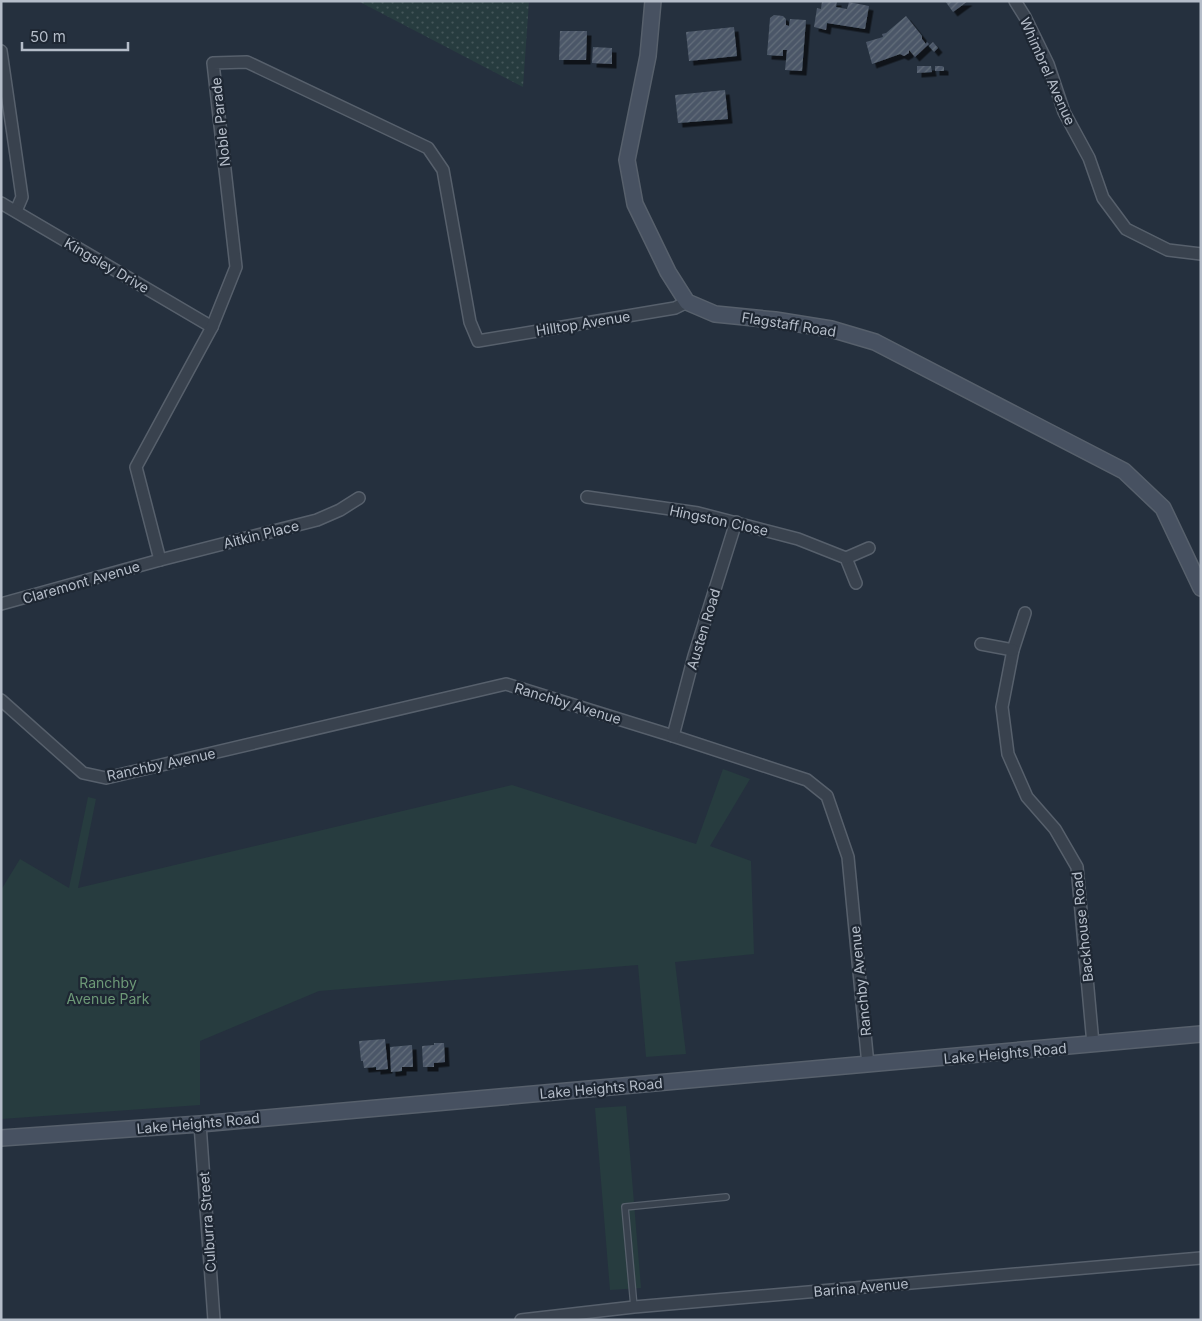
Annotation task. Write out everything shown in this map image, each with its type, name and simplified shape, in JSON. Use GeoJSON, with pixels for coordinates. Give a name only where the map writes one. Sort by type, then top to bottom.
{"type":"FeatureCollection","features":[{"type":"Feature","properties":{"kind":"main road"},"geometry":{"type":"LineString","coordinates":[[652,1],[648,56],[627,160],[635,204],[668,272],[687,302]]}},
{"type":"Feature","properties":{"kind":"main road","name":"Flagstaff Road"},"geometry":{"type":"LineString","coordinates":[[687,302],[715,314],[775,320],[831,329],[875,342],[1124,471],[1163,508],[1201,588]]}},
{"type":"Feature","properties":{"kind":"main road","name":"Lake Heights Road"},"geometry":{"type":"LineString","coordinates":[[1,1138],[200,1124],[1201,1034]]}},
{"type":"Feature","properties":{"kind":"street","name":"Whimbrel Avenue"},"geometry":{"type":"LineString","coordinates":[[1015,1],[1048,64],[1064,112],[1090,158],[1103,198],[1126,229],[1168,250],[1201,254]]}},
{"type":"Feature","properties":{"kind":"street"},"geometry":{"type":"LineString","coordinates":[[1,51],[22,198],[16,212]]}},
{"type":"Feature","properties":{"kind":"street","name":"Noble Parade"},"geometry":{"type":"LineString","coordinates":[[160,560],[136,467],[212,327],[236,267],[214,63],[247,62],[428,148],[443,170],[470,322],[478,341]]}},
{"type":"Feature","properties":{"kind":"street","name":"Kingsley Drive"},"geometry":{"type":"LineString","coordinates":[[1,203],[212,327]]}},
{"type":"Feature","properties":{"kind":"street","name":"Hilltop Avenue"},"geometry":{"type":"LineString","coordinates":[[478,341],[675,308],[687,302]]}},
{"type":"Feature","properties":{"kind":"street","name":"Hingston Close"},"geometry":{"type":"LineString","coordinates":[[587,497],[698,513],[798,539],[846,558]]}},
{"type":"Feature","properties":{"kind":"street","name":"Aitkin Place"},"geometry":{"type":"LineString","coordinates":[[160,560],[317,520],[340,510],[358,498]]}},
{"type":"Feature","properties":{"kind":"street","name":"Austen Road"},"geometry":{"type":"LineString","coordinates":[[674,736],[694,656],[736,522]]}},
{"type":"Feature","properties":{"kind":"street"},"geometry":{"type":"LineString","coordinates":[[856,583],[846,558],[869,548]]}},
{"type":"Feature","properties":{"kind":"street","name":"Claremont Avenue"},"geometry":{"type":"LineString","coordinates":[[1,604],[160,560]]}},
{"type":"Feature","properties":{"kind":"street","name":"Backhouse Road"},"geometry":{"type":"LineString","coordinates":[[1025,613],[1014,650],[1002,707],[1008,754],[1027,797],[1055,829],[1077,867],[1092,1044]]}},
{"type":"Feature","properties":{"kind":"street"},"geometry":{"type":"LineString","coordinates":[[981,644],[1014,650]]}},
{"type":"Feature","properties":{"kind":"street","name":"Ranchby Avenue"},"geometry":{"type":"LineString","coordinates":[[1,700],[83,774],[106,778],[506,684],[674,736],[807,780],[827,796],[848,857],[868,1065]]}},
{"type":"Feature","properties":{"kind":"street","name":"Culburra Street"},"geometry":{"type":"LineString","coordinates":[[200,1124],[214,1320]]}},
{"type":"Feature","properties":{"kind":"street","name":"Barina Avenue"},"geometry":{"type":"LineString","coordinates":[[521,1320],[578,1317],[634,1307],[1201,1258]]}},
{"type":"Feature","properties":{"kind":"lane"},"geometry":{"type":"LineString","coordinates":[[634,1307],[625,1207],[726,1197]]}},
{"type":"Feature","properties":{"kind":"green space"},"geometry":{"type":"Polygon","coordinates":[[[358,1],[529,1],[523,87],[358,1]]]}},
{"type":"Feature","properties":{"kind":"green space","name":"Ranchby Avenue Park"},"geometry":{"type":"Polygon","coordinates":[[[723,769],[750,779],[710,846],[751,861],[754,954],[675,962],[686,1054],[646,1057],[638,965],[319,991],[200,1041],[200,1105],[1,1119],[1,890],[20,859],[69,888],[88,797],[96,799],[78,888],[512,785],[696,844],[723,769]]]}},
{"type":"Feature","properties":{"kind":"green space"},"geometry":{"type":"Polygon","coordinates":[[[626,1106],[641,1288],[610,1290],[595,1108],[626,1106]]]}},
{"type":"Feature","properties":{"kind":"building"},"geometry":{"type":"Polygon","coordinates":[[[822,1],[837,1],[836,7],[847,9],[849,2],[869,6],[865,29],[827,23],[826,30],[814,27],[817,8],[821,9],[822,1]]]}},
{"type":"Feature","properties":{"kind":"building"},"geometry":{"type":"Polygon","coordinates":[[[945,1],[968,1],[953,12],[945,1]]]}},
{"type":"Feature","properties":{"kind":"building"},"geometry":{"type":"Polygon","coordinates":[[[774,15],[783,16],[786,19],[786,25],[789,26],[790,19],[806,20],[802,71],[785,70],[787,50],[783,50],[783,56],[767,55],[770,18],[774,15]]]}},
{"type":"Feature","properties":{"kind":"building"},"geometry":{"type":"Polygon","coordinates":[[[906,16],[926,44],[927,42],[929,44],[915,57],[909,50],[909,53],[904,56],[900,54],[872,64],[866,42],[883,37],[882,34],[886,33],[906,16]]]}},
{"type":"Feature","properties":{"kind":"building"},"geometry":{"type":"Polygon","coordinates":[[[734,27],[737,56],[689,61],[686,32],[734,27]]]}},
{"type":"Feature","properties":{"kind":"building"},"geometry":{"type":"Polygon","coordinates":[[[560,31],[587,31],[586,60],[559,60],[560,31]]]}},
{"type":"Feature","properties":{"kind":"building"},"geometry":{"type":"Polygon","coordinates":[[[933,42],[938,48],[934,52],[929,46],[933,42]]]}},
{"type":"Feature","properties":{"kind":"building"},"geometry":{"type":"Polygon","coordinates":[[[593,47],[612,48],[612,64],[592,63],[593,47]]]}},
{"type":"Feature","properties":{"kind":"building"},"geometry":{"type":"Polygon","coordinates":[[[917,66],[931,66],[932,72],[917,73],[917,66]]]}},
{"type":"Feature","properties":{"kind":"building"},"geometry":{"type":"Polygon","coordinates":[[[935,66],[944,67],[944,71],[935,71],[935,66]]]}},
{"type":"Feature","properties":{"kind":"building"},"geometry":{"type":"Polygon","coordinates":[[[725,90],[728,119],[678,123],[675,95],[725,90]]]}},
{"type":"Feature","properties":{"kind":"building"},"geometry":{"type":"Polygon","coordinates":[[[385,1039],[388,1069],[364,1068],[363,1061],[361,1061],[359,1041],[385,1039]]]}},
{"type":"Feature","properties":{"kind":"building"},"geometry":{"type":"Polygon","coordinates":[[[434,1043],[444,1043],[445,1062],[434,1063],[434,1067],[423,1067],[422,1046],[434,1045],[434,1043]]]}},
{"type":"Feature","properties":{"kind":"building"},"geometry":{"type":"Polygon","coordinates":[[[412,1045],[413,1067],[402,1067],[402,1071],[391,1072],[390,1047],[412,1045]]]}}]}
